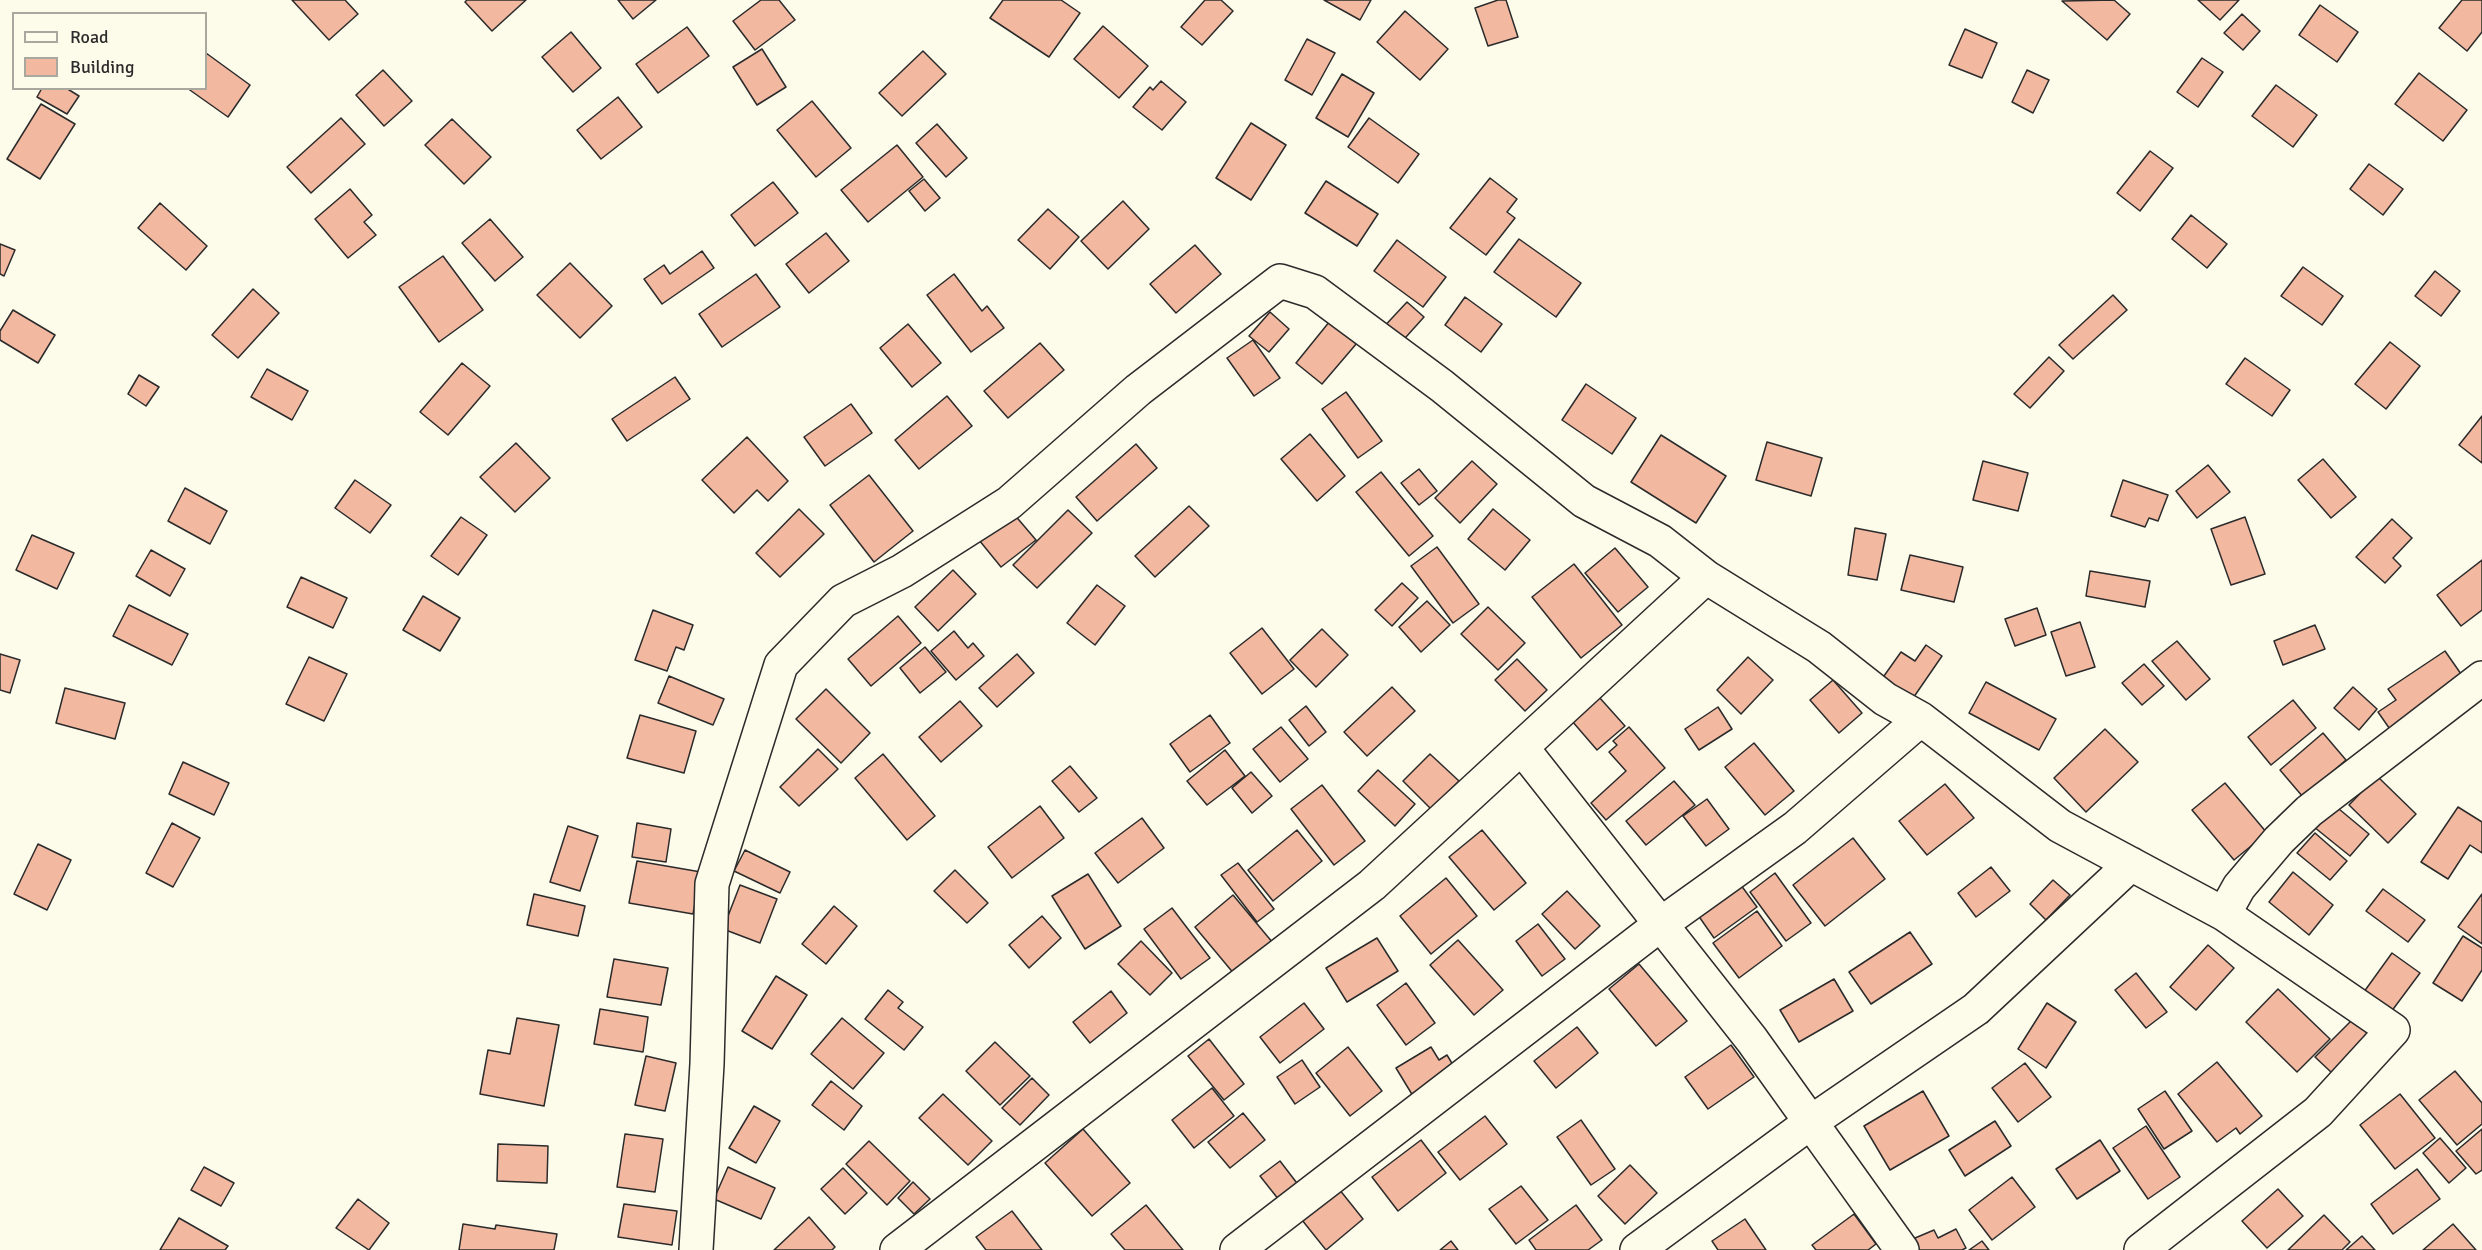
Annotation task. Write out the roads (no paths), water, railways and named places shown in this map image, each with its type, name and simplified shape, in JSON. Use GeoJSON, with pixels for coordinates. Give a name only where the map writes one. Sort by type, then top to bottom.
{"type":"FeatureCollection","features":[{"type":"Feature","properties":{"kind":"street"},"geometry":{"type":"LineString","coordinates":[[696,1250],[707,1064],[712,884],[781,665],[843,602],[902,571],[1009,503],[1138,390],[1280,280],[1315,292],[1442,386],[1584,501],[1660,541],[1706,577],[1819,647],[1885,699],[1921,719],[2060,826],[2224,914],[2393,1030],[2318,1112],[2141,1250]]}},
{"type":"Feature","properties":{"kind":"street"},"geometry":{"type":"LineString","coordinates":[[897,1250],[1372,885],[1706,577]]}},
{"type":"Feature","properties":{"kind":"street"},"geometry":{"type":"LineString","coordinates":[[2224,914],[2239,887],[2278,840],[2309,810],[2482,678]]}},
{"type":"Feature","properties":{"kind":"street"},"geometry":{"type":"LineString","coordinates":[[1237,1250],[1661,924],[1795,828],[1921,719]]}},
{"type":"Feature","properties":{"kind":"street"},"geometry":{"type":"LineString","coordinates":[[1522,748],[1661,924],[1811,1122],[1902,1250]]}},
{"type":"Feature","properties":{"kind":"street"},"geometry":{"type":"LineString","coordinates":[[1637,1250],[1811,1122],[1976,1008],[2131,864]]}}]}
